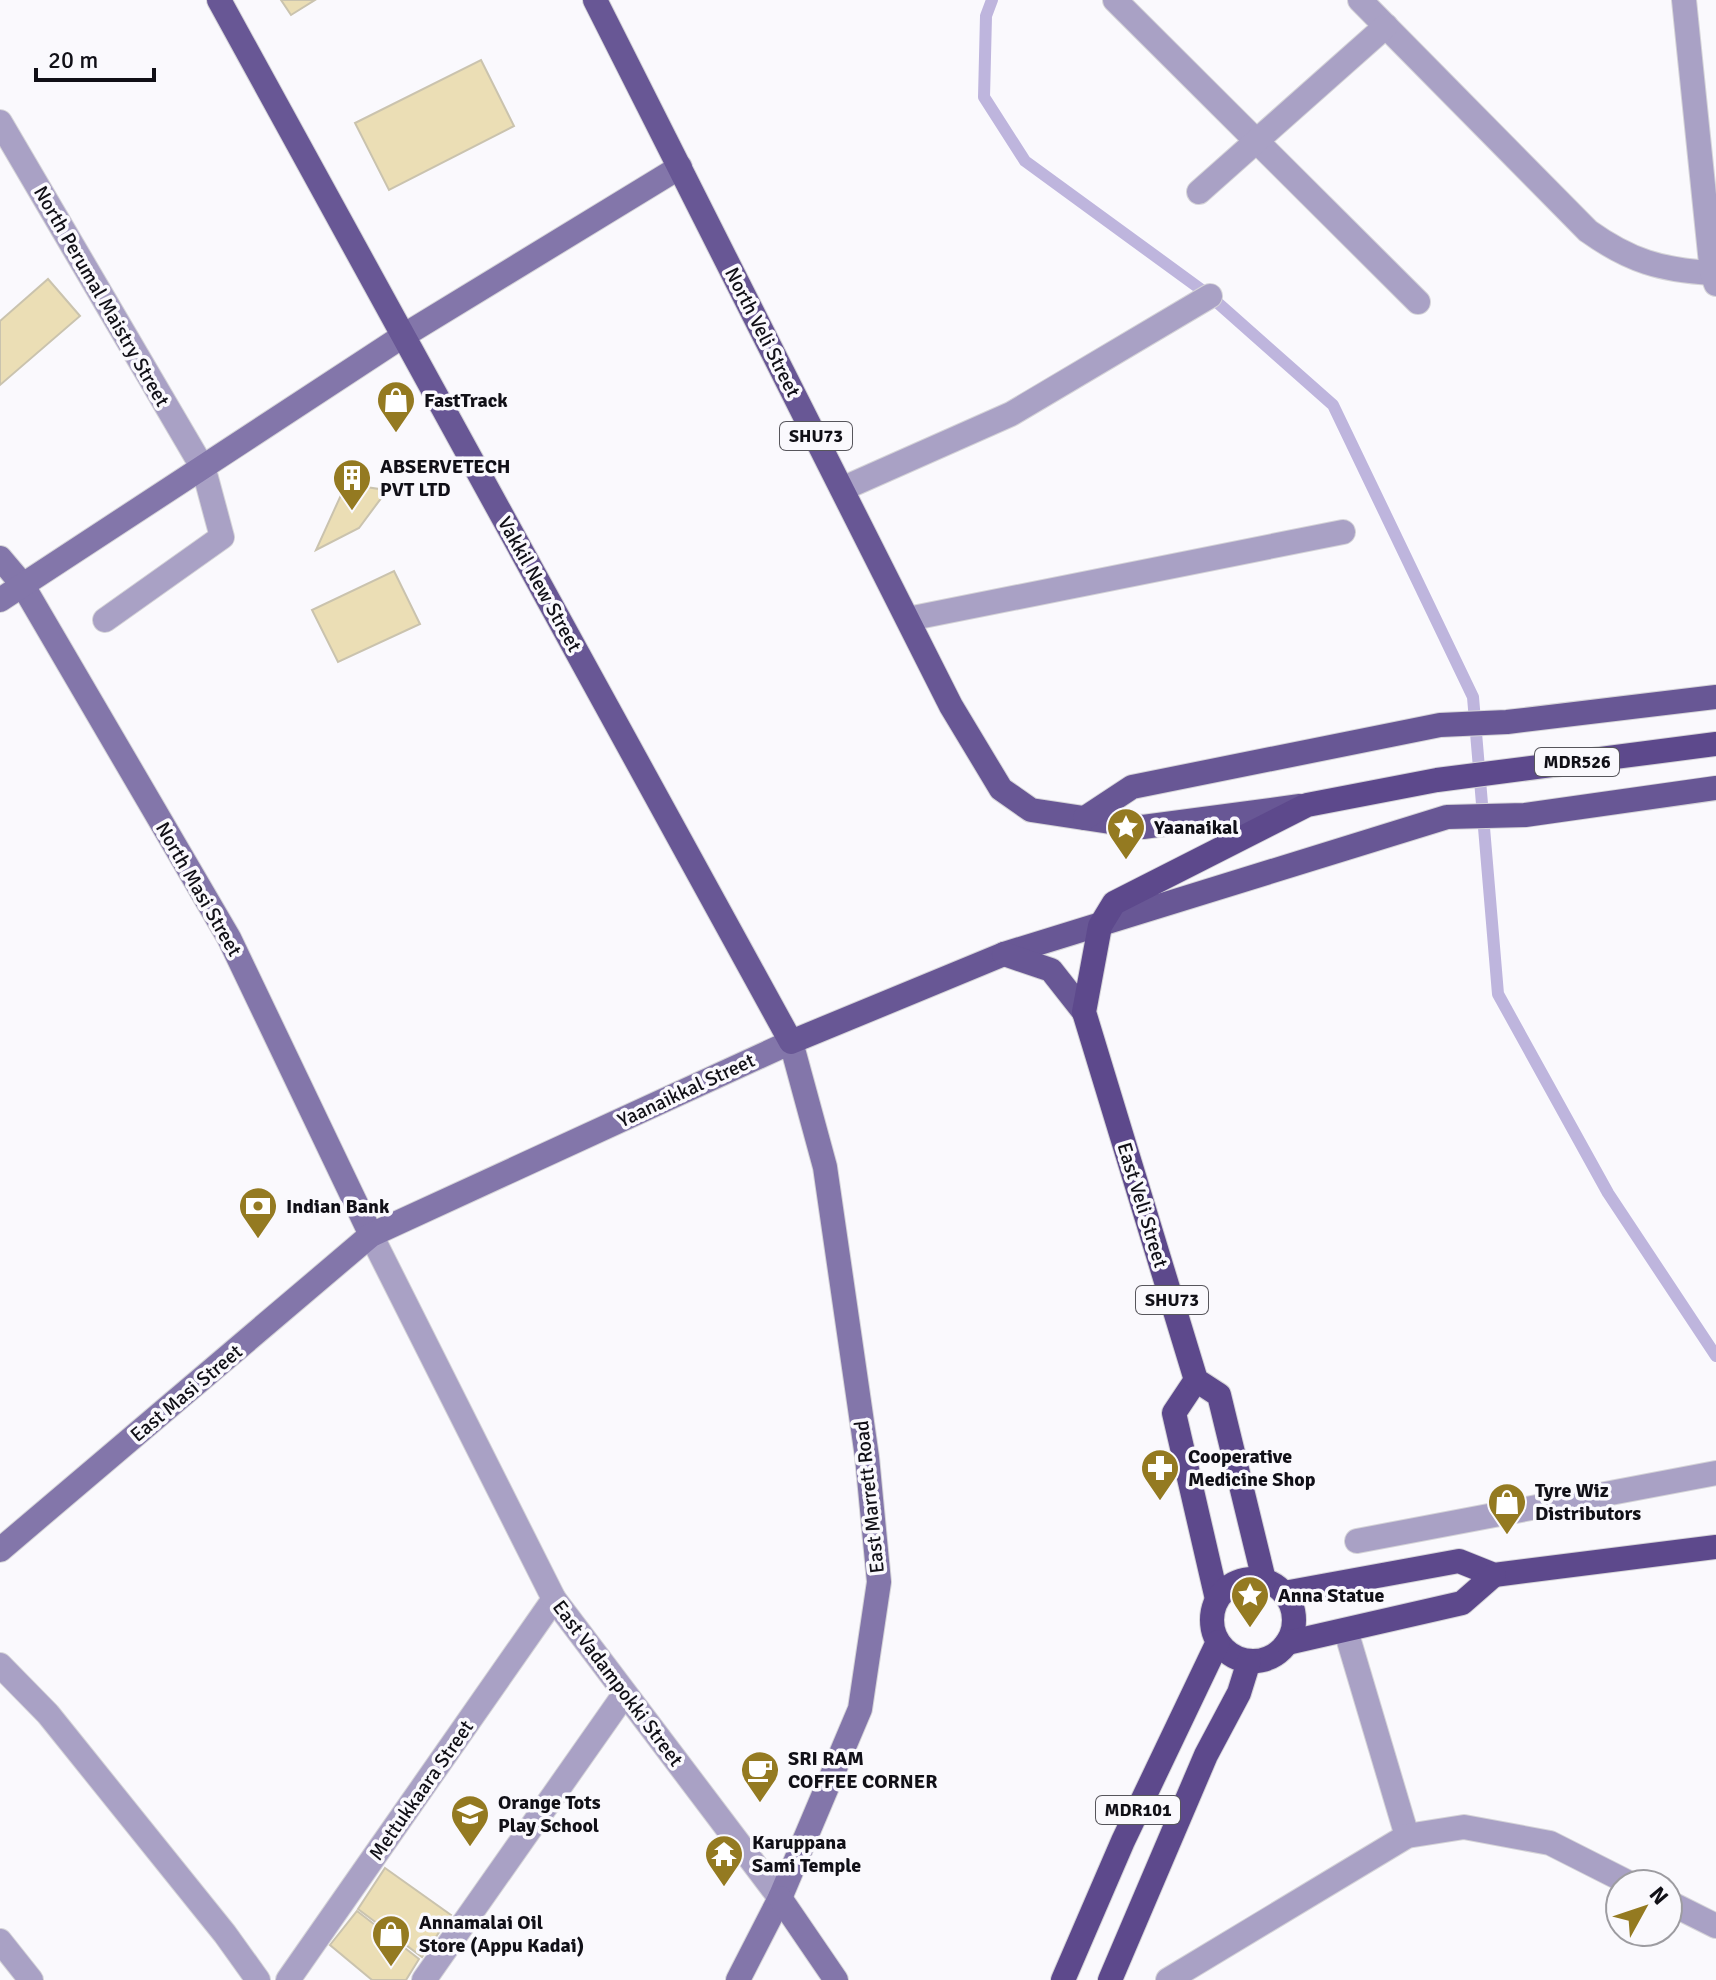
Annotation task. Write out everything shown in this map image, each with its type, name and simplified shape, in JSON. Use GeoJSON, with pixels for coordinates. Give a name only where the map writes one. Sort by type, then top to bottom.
{"type":"FeatureCollection","features":[{"type":"Feature","properties":{"kind":"highway","name":"MDR526"},"geometry":{"type":"LineString","coordinates":[[1100,926],[1114,903],[1307,805],[1437,780],[1716,744]]}},
{"type":"Feature","properties":{"kind":"highway"},"geometry":{"type":"LineString","coordinates":[[1084,1012],[1100,926]]}},
{"type":"Feature","properties":{"kind":"highway","name":"East Veli Street"},"geometry":{"type":"LineString","coordinates":[[1084,1012],[1196,1380],[1219,1395],[1274,1586]]}},
{"type":"Feature","properties":{"kind":"highway"},"geometry":{"type":"LineString","coordinates":[[1196,1380],[1174,1413],[1217,1599],[1212,1620],[1218,1642],[1226,1652],[1249,1661],[1271,1658],[1287,1643],[1294,1618],[1274,1586]]}},
{"type":"Feature","properties":{"kind":"highway"},"geometry":{"type":"LineString","coordinates":[[1217,1599],[1237,1581],[1274,1586],[1459,1561],[1494,1575],[1716,1547]]}},
{"type":"Feature","properties":{"kind":"highway"},"geometry":{"type":"LineString","coordinates":[[1287,1643],[1462,1603],[1494,1575]]}},
{"type":"Feature","properties":{"kind":"highway","name":"MDR101"},"geometry":{"type":"LineString","coordinates":[[1063,1980],[1123,1841],[1218,1642]]}},
{"type":"Feature","properties":{"kind":"highway","name":"MDR101"},"geometry":{"type":"LineString","coordinates":[[1110,1980],[1201,1767],[1239,1693],[1249,1661]]}},
{"type":"Feature","properties":{"kind":"main road","name":"Vakkil New Street"},"geometry":{"type":"LineString","coordinates":[[219,0],[791,1042]]}},
{"type":"Feature","properties":{"kind":"main road","name":"North Veli Street"},"geometry":{"type":"LineString","coordinates":[[595,0],[951,706],[1001,789]]}},
{"type":"Feature","properties":{"kind":"main road"},"geometry":{"type":"LineString","coordinates":[[0,600],[204,470],[403,336],[680,167]]}},
{"type":"Feature","properties":{"kind":"main road","name":"North Masi Street"},"geometry":{"type":"LineString","coordinates":[[0,558],[22,584],[229,938],[371,1235]]}},
{"type":"Feature","properties":{"kind":"main road"},"geometry":{"type":"LineString","coordinates":[[1085,818],[1132,787],[1440,725],[1507,722],[1716,697]]}},
{"type":"Feature","properties":{"kind":"main road","name":"Yaanaikkal Street"},"geometry":{"type":"LineString","coordinates":[[371,1235],[791,1042],[1004,954],[1447,817],[1525,815],[1716,788]]}},
{"type":"Feature","properties":{"kind":"main road","name":"MDR526"},"geometry":{"type":"LineString","coordinates":[[1001,789],[1031,810],[1143,827],[1307,805]]}},
{"type":"Feature","properties":{"kind":"main road","name":"East Veli Street"},"geometry":{"type":"LineString","coordinates":[[1004,954],[1051,970],[1084,1012]]}},
{"type":"Feature","properties":{"kind":"main road","name":"East Marrett Road"},"geometry":{"type":"LineString","coordinates":[[738,1980],[780,1898],[860,1709],[879,1582],[867,1457],[825,1167],[791,1042]]}},
{"type":"Feature","properties":{"kind":"main road","name":"East Masi Street"},"geometry":{"type":"LineString","coordinates":[[0,1550],[371,1235]]}},
{"type":"Feature","properties":{"kind":"main road","name":"East Vadampokki Street"},"geometry":{"type":"LineString","coordinates":[[780,1898],[836,1980]]}},
{"type":"Feature","properties":{"kind":"street"},"geometry":{"type":"LineString","coordinates":[[1115,0],[1418,302]]}},
{"type":"Feature","properties":{"kind":"street"},"geometry":{"type":"LineString","coordinates":[[1360,0],[1588,231],[1620,254],[1670,270],[1714,279],[1684,0]]}},
{"type":"Feature","properties":{"kind":"street"},"geometry":{"type":"LineString","coordinates":[[1199,192],[1386,26]]}},
{"type":"Feature","properties":{"kind":"street","name":"North Perumal Maistry Street"},"geometry":{"type":"LineString","coordinates":[[0,122],[204,470],[222,537],[105,620]]}},
{"type":"Feature","properties":{"kind":"street"},"geometry":{"type":"LineString","coordinates":[[842,489],[1011,414],[1210,296]]}},
{"type":"Feature","properties":{"kind":"street"},"geometry":{"type":"LineString","coordinates":[[908,619],[1343,532]]}},
{"type":"Feature","properties":{"kind":"street","name":"East Vadampokki Street"},"geometry":{"type":"LineString","coordinates":[[371,1235],[554,1599],[780,1898]]}},
{"type":"Feature","properties":{"kind":"street"},"geometry":{"type":"LineString","coordinates":[[1357,1541],[1716,1473]]}},
{"type":"Feature","properties":{"kind":"street","name":"Mettukkaara Street"},"geometry":{"type":"LineString","coordinates":[[288,1980],[554,1599]]}},
{"type":"Feature","properties":{"kind":"street"},"geometry":{"type":"LineString","coordinates":[[1346,1631],[1407,1836]]}},
{"type":"Feature","properties":{"kind":"street"},"geometry":{"type":"LineString","coordinates":[[0,1665],[48,1714],[225,1934],[258,1980]]}},
{"type":"Feature","properties":{"kind":"street"},"geometry":{"type":"LineString","coordinates":[[424,1980],[624,1695]]}},
{"type":"Feature","properties":{"kind":"street"},"geometry":{"type":"LineString","coordinates":[[1168,1980],[1407,1836],[1464,1827],[1550,1843],[1604,1870]]}},
{"type":"Feature","properties":{"kind":"street"},"geometry":{"type":"LineString","coordinates":[[1684,1910],[1716,1926]]}},
{"type":"Feature","properties":{"kind":"street"},"geometry":{"type":"LineString","coordinates":[[0,1941],[31,1980]]}},
{"type":"Feature","properties":{"kind":"building"},"geometry":{"type":"Polygon","coordinates":[[[281,0],[315,0],[291,15],[281,0]]]}},
{"type":"Feature","properties":{"kind":"building"},"geometry":{"type":"Polygon","coordinates":[[[481,60],[514,126],[389,190],[355,123],[481,60]]]}},
{"type":"Feature","properties":{"kind":"building"},"geometry":{"type":"Polygon","coordinates":[[[48,279],[80,316],[0,385],[0,321],[48,279]]]}},
{"type":"Feature","properties":{"kind":"building","name":"ABSERVETECH PVT LTD"},"geometry":{"type":"Polygon","coordinates":[[[346,484],[379,489],[382,497],[359,528],[316,550],[346,484]]]}},
{"type":"Feature","properties":{"kind":"building"},"geometry":{"type":"Polygon","coordinates":[[[394,571],[420,624],[338,662],[312,610],[394,571]]]}},
{"type":"Feature","properties":{"kind":"building"},"geometry":{"type":"Polygon","coordinates":[[[385,1868],[451,1915],[422,1957],[358,1909],[385,1868]]]}},
{"type":"Feature","properties":{"kind":"building"},"geometry":{"type":"Polygon","coordinates":[[[357,1911],[419,1959],[406,1980],[372,1980],[330,1945],[357,1911]]]}},
{"type":"Feature","properties":{"kind":"waterway"},"geometry":{"type":"LineString","coordinates":[[992,0],[986,16],[984,97],[1025,161],[1210,296],[1333,405],[1473,697],[1498,994],[1608,1193],[1716,1356]]}},
{"type":"Feature","properties":{"kind":"place","name":"FastTrack"},"geometry":{"type":"Point","coordinates":[396,434]}},
{"type":"Feature","properties":{"kind":"place","name":"ABSERVETECH PVT LTD"},"geometry":{"type":"Point","coordinates":[352,512]}},
{"type":"Feature","properties":{"kind":"place","name":"Yaanaikal"},"geometry":{"type":"Point","coordinates":[1126,861]}},
{"type":"Feature","properties":{"kind":"place","name":"Indian Bank"},"geometry":{"type":"Point","coordinates":[258,1240]}},
{"type":"Feature","properties":{"kind":"place","name":"Cooperative Medicine Shop"},"geometry":{"type":"Point","coordinates":[1160,1502]}},
{"type":"Feature","properties":{"kind":"place","name":"Tyre Wiz Distributors"},"geometry":{"type":"Point","coordinates":[1507,1536]}},
{"type":"Feature","properties":{"kind":"place","name":"Anna Statue"},"geometry":{"type":"Point","coordinates":[1250,1629]}},
{"type":"Feature","properties":{"kind":"place","name":"SRI RAM COFFEE CORNER"},"geometry":{"type":"Point","coordinates":[760,1804]}},
{"type":"Feature","properties":{"kind":"place","name":"Orange Tots Play School"},"geometry":{"type":"Point","coordinates":[470,1848]}},
{"type":"Feature","properties":{"kind":"place","name":"Karuppana Sami Temple"},"geometry":{"type":"Point","coordinates":[724,1888]}},
{"type":"Feature","properties":{"kind":"place","name":"Annamalai Oil Store (Appu Kadai)"},"geometry":{"type":"Point","coordinates":[391,1968]}}]}
